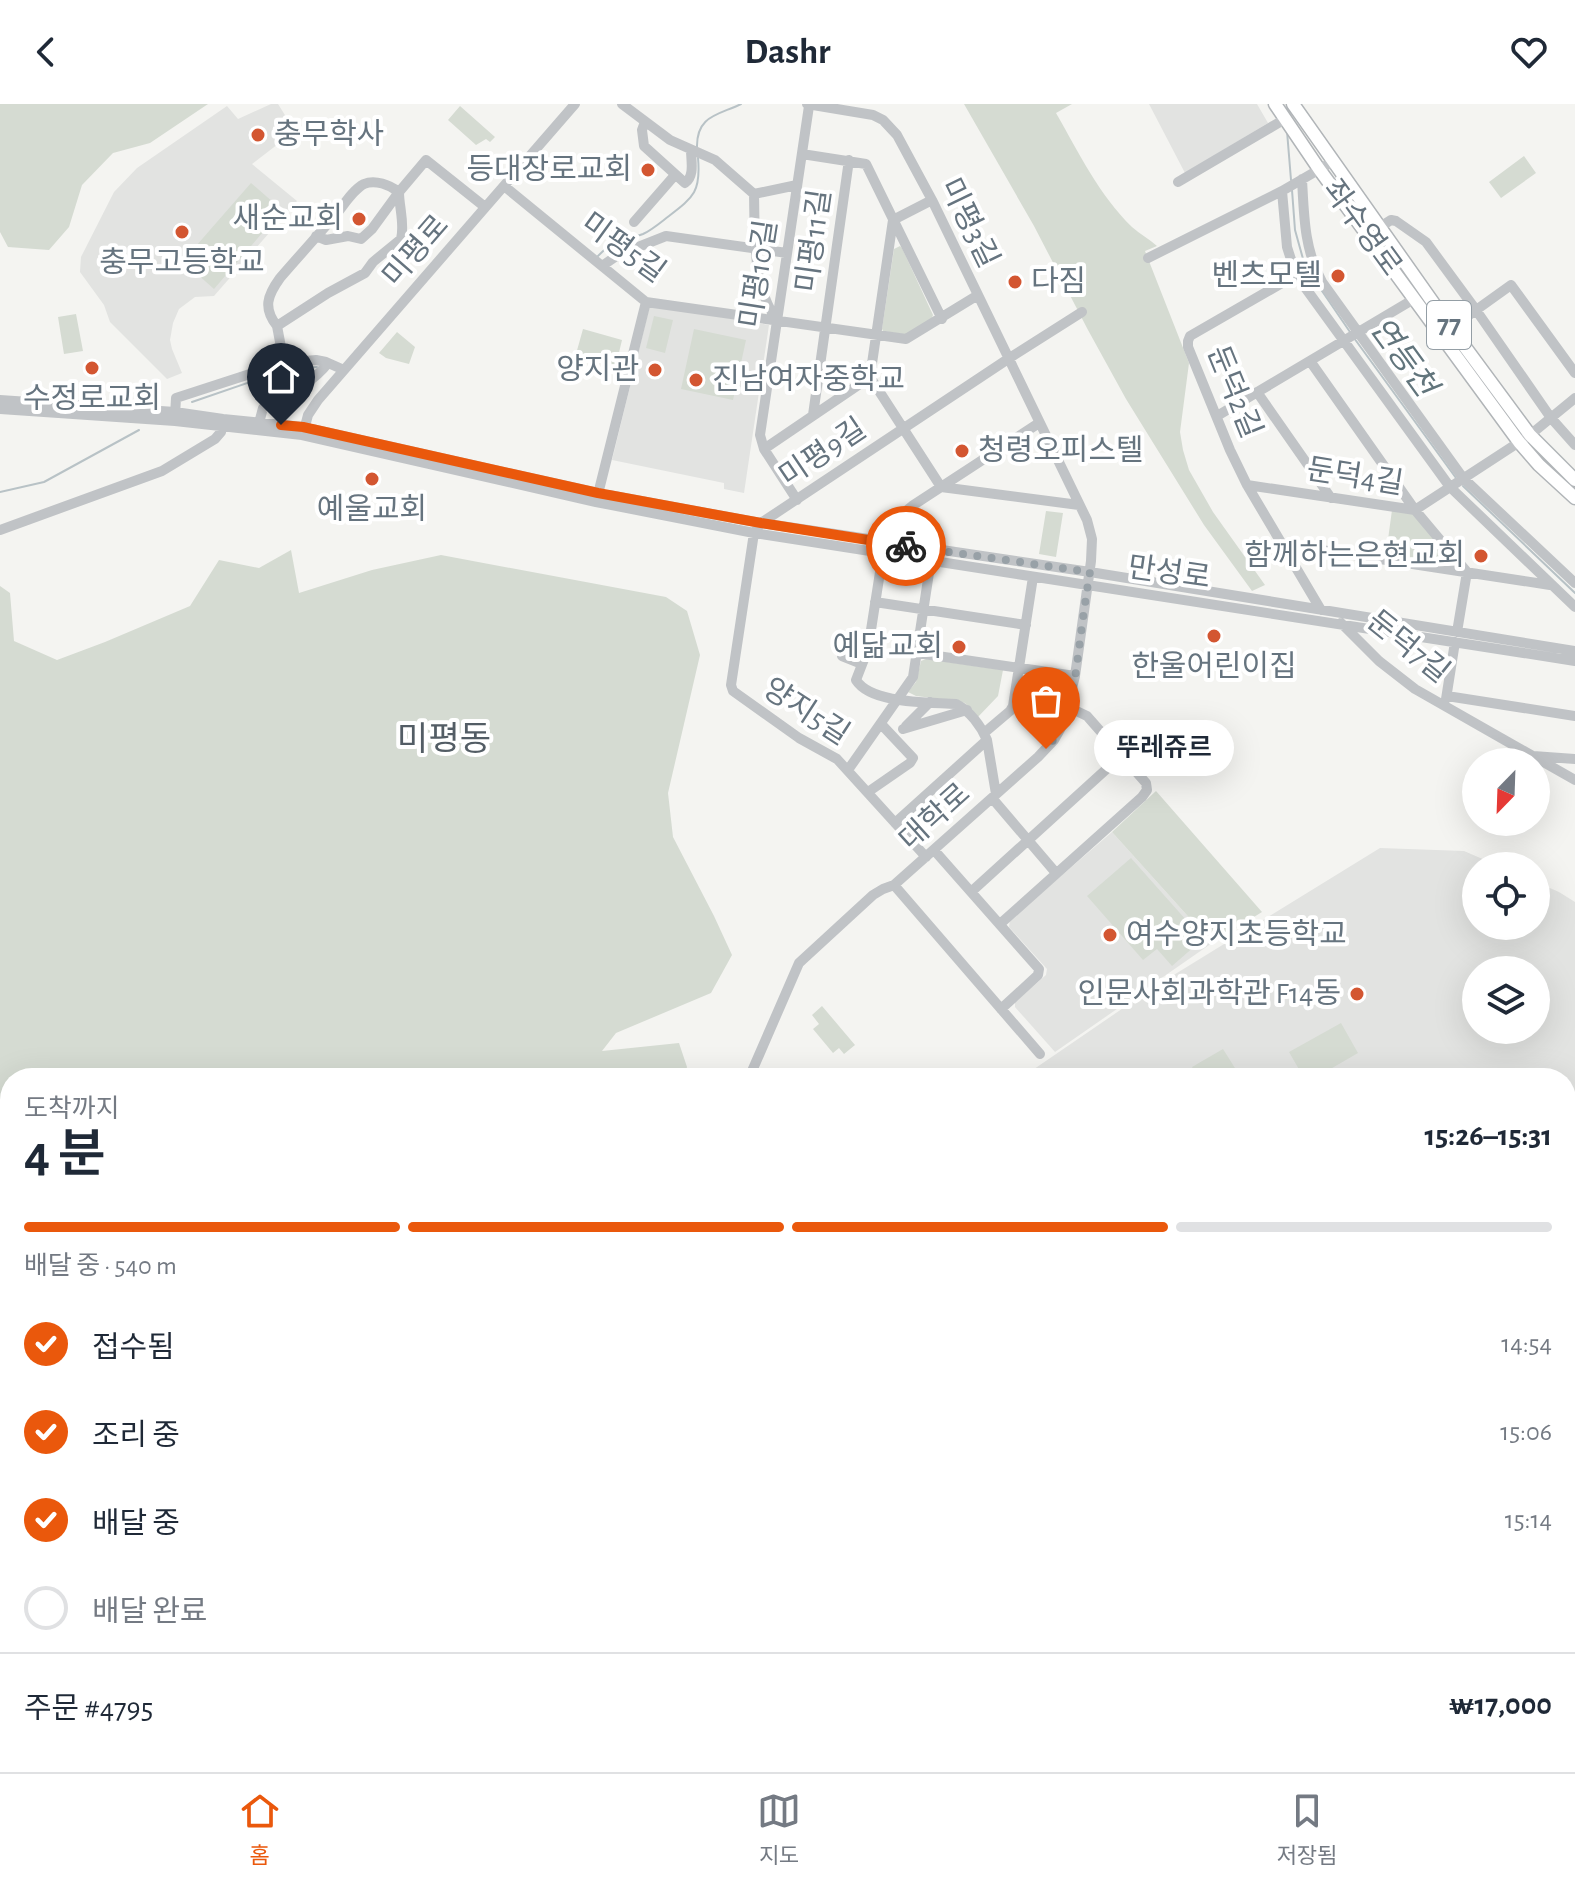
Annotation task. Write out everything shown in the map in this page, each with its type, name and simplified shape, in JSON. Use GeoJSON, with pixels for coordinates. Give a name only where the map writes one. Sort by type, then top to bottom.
{"type":"FeatureCollection","features":[{"type":"Feature","properties":{"kind":"main road","name":"좌수영로"},"geometry":{"type":"LineString","coordinates":[[1275,104],[1414,299],[1496,399]]}},
{"type":"Feature","properties":{"kind":"main road","name":"좌수영로"},"geometry":{"type":"LineString","coordinates":[[1293,104],[1451,328],[1496,399],[1524,438],[1575,498]]}},
{"type":"Feature","properties":{"kind":"main road"},"geometry":{"type":"LineString","coordinates":[[1287,122],[1301,116]]}},
{"type":"Feature","properties":{"kind":"main road"},"geometry":{"type":"LineString","coordinates":[[1338,196],[1351,187]]}},
{"type":"Feature","properties":{"kind":"main road","name":"좌수영로"},"geometry":{"type":"LineString","coordinates":[[1544,460],[1575,480]]}},
{"type":"Feature","properties":{"kind":"street","name":"미평로"},"geometry":{"type":"LineString","coordinates":[[303,431],[313,408],[344,370],[575,104]]}},
{"type":"Feature","properties":{"kind":"street"},"geometry":{"type":"LineString","coordinates":[[622,104],[670,140],[715,160],[754,194],[755,249],[766,303],[777,320]]}},
{"type":"Feature","properties":{"kind":"street","name":"미평10길"},"geometry":{"type":"LineString","coordinates":[[764,449],[760,435],[808,105]]}},
{"type":"Feature","properties":{"kind":"street","name":"미평3길"},"geometry":{"type":"LineString","coordinates":[[808,105],[862,112],[883,120],[897,135],[932,200],[1087,520],[1092,539],[1088,585]]}},
{"type":"Feature","properties":{"kind":"street"},"geometry":{"type":"LineString","coordinates":[[645,122],[642,130],[644,146],[684,183],[690,179],[695,151]]}},
{"type":"Feature","properties":{"kind":"street"},"geometry":{"type":"LineString","coordinates":[[1178,182],[1287,122]]}},
{"type":"Feature","properties":{"kind":"street","name":"미평11길"},"geometry":{"type":"LineString","coordinates":[[802,154],[866,164],[942,319]]}},
{"type":"Feature","properties":{"kind":"street"},"geometry":{"type":"LineString","coordinates":[[316,236],[326,240],[348,236],[361,239],[367,235],[426,160],[485,207]]}},
{"type":"Feature","properties":{"kind":"street","name":"미평11길"},"geometry":{"type":"LineString","coordinates":[[826,328],[849,160]]}},
{"type":"Feature","properties":{"kind":"street"},"geometry":{"type":"LineString","coordinates":[[1148,258],[1282,191],[1332,162]]}},
{"type":"Feature","properties":{"kind":"street"},"geometry":{"type":"LineString","coordinates":[[634,222],[675,175]]}},
{"type":"Feature","properties":{"kind":"street"},"geometry":{"type":"LineString","coordinates":[[1302,179],[1305,231],[1322,282],[1463,478],[1575,583]]}},
{"type":"Feature","properties":{"kind":"street"},"geometry":{"type":"LineString","coordinates":[[284,363],[277,326],[268,310],[272,289],[364,184],[384,184],[399,192]]}},
{"type":"Feature","properties":{"kind":"street"},"geometry":{"type":"LineString","coordinates":[[754,194],[797,185]]}},
{"type":"Feature","properties":{"kind":"street","name":"미평5길"},"geometry":{"type":"LineString","coordinates":[[504,186],[646,302],[910,339],[978,295]]}},
{"type":"Feature","properties":{"kind":"street"},"geometry":{"type":"LineString","coordinates":[[1282,191],[1287,247],[1296,275]]}},
{"type":"Feature","properties":{"kind":"street"},"geometry":{"type":"LineString","coordinates":[[277,326],[365,273],[373,262],[401,239],[403,229],[399,192]]}},
{"type":"Feature","properties":{"kind":"street"},"geometry":{"type":"LineString","coordinates":[[932,200],[893,220],[870,377],[941,487],[1079,505]]}},
{"type":"Feature","properties":{"kind":"street"},"geometry":{"type":"LineString","coordinates":[[1380,227],[1391,220],[1396,221],[1426,242],[1551,418],[1575,445]]}},
{"type":"Feature","properties":{"kind":"street"},"geometry":{"type":"LineString","coordinates":[[602,266],[618,255],[666,236],[787,253]]}},
{"type":"Feature","properties":{"kind":"street","name":"둔덕4길"},"geometry":{"type":"LineString","coordinates":[[1296,275],[1450,487],[1575,607]]}},
{"type":"Feature","properties":{"kind":"street","name":"둔덕2길"},"geometry":{"type":"LineString","coordinates":[[1296,275],[1189,338],[1188,344],[1247,485],[1321,610]]}},
{"type":"Feature","properties":{"kind":"street"},"geometry":{"type":"LineString","coordinates":[[1451,328],[1511,285],[1575,373]]}},
{"type":"Feature","properties":{"kind":"street"},"geometry":{"type":"LineString","coordinates":[[1217,416],[1414,299]]}},
{"type":"Feature","properties":{"kind":"street"},"geometry":{"type":"LineString","coordinates":[[597,498],[646,302]]}},
{"type":"Feature","properties":{"kind":"street","name":"미평9길"},"geometry":{"type":"LineString","coordinates":[[758,528],[1082,312]]}},
{"type":"Feature","properties":{"kind":"street"},"geometry":{"type":"LineString","coordinates":[[813,415],[826,328]]}},
{"type":"Feature","properties":{"kind":"street"},"geometry":{"type":"LineString","coordinates":[[175,417],[176,398],[284,363],[307,360],[328,363],[344,370]]}},
{"type":"Feature","properties":{"kind":"street"},"geometry":{"type":"LineString","coordinates":[[1310,361],[1415,510],[1467,572]]}},
{"type":"Feature","properties":{"kind":"street"},"geometry":{"type":"LineString","coordinates":[[259,423],[263,408],[309,381],[328,363]]}},
{"type":"Feature","properties":{"kind":"street"},"geometry":{"type":"LineString","coordinates":[[797,500],[764,449],[870,377]]}},
{"type":"Feature","properties":{"kind":"street"},"geometry":{"type":"LineString","coordinates":[[1257,392],[1331,498]]}},
{"type":"Feature","properties":{"kind":"street"},"geometry":{"type":"LineString","coordinates":[[1450,487],[1524,438],[1575,398]]}},
{"type":"Feature","properties":{"kind":"street","name":"만성로"},"geometry":{"type":"LineString","coordinates":[[0,400],[303,431]]}},
{"type":"Feature","properties":{"kind":"street","name":"만성로"},"geometry":{"type":"LineString","coordinates":[[0,409],[175,417]]}},
{"type":"Feature","properties":{"kind":"street"},"geometry":{"type":"LineString","coordinates":[[0,530],[162,471],[215,439],[223,423]]}},
{"type":"Feature","properties":{"kind":"street","name":"만성로"},"geometry":{"type":"LineString","coordinates":[[223,423],[259,423],[303,431],[597,498],[758,528],[886,548],[1090,572],[1321,610],[1575,661]]}},
{"type":"Feature","properties":{"kind":"street"},"geometry":{"type":"LineString","coordinates":[[1039,423],[895,519],[886,548],[868,649],[856,679],[864,690],[879,697],[956,704],[967,710],[986,736],[994,796],[1056,873]]}},
{"type":"Feature","properties":{"kind":"street","name":"둔덕4길"},"geometry":{"type":"LineString","coordinates":[[1247,485],[1415,510],[1450,487]]}},
{"type":"Feature","properties":{"kind":"street","name":"양지5길"},"geometry":{"type":"LineString","coordinates":[[758,528],[731,685],[733,691],[799,738],[835,757],[895,823],[971,892],[1000,924],[1039,971],[1001,1009]]}},
{"type":"Feature","properties":{"kind":"street"},"geometry":{"type":"LineString","coordinates":[[1282,544],[1552,585]]}},
{"type":"Feature","properties":{"kind":"street","name":"만성로"},"geometry":{"type":"LineString","coordinates":[[886,548],[931,560],[1033,577],[1341,623],[1575,651]]}},
{"type":"Feature","properties":{"kind":"street"},"geometry":{"type":"LineString","coordinates":[[848,770],[913,677],[931,560]]}},
{"type":"Feature","properties":{"kind":"street","name":"둔덕7길"},"geometry":{"type":"LineString","coordinates":[[1446,702],[1467,572]]}},
{"type":"Feature","properties":{"kind":"street"},"geometry":{"type":"LineString","coordinates":[[895,823],[1012,709],[1033,577]]}},
{"type":"Feature","properties":{"kind":"street","name":"대학로"},"geometry":{"type":"LineString","coordinates":[[1040,1054],[894,885],[1054,740],[1063,724],[1075,676],[1088,585]]}},
{"type":"Feature","properties":{"kind":"street"},"geometry":{"type":"LineString","coordinates":[[875,602],[1026,625]]}},
{"type":"Feature","properties":{"kind":"street","name":"둔덕7길"},"geometry":{"type":"LineString","coordinates":[[1341,623],[1397,675],[1518,748]]}},
{"type":"Feature","properties":{"kind":"street"},"geometry":{"type":"LineString","coordinates":[[917,653],[1075,676]]}},
{"type":"Feature","properties":{"kind":"street"},"geometry":{"type":"LineString","coordinates":[[842,656],[862,664]]}},
{"type":"Feature","properties":{"kind":"street"},"geometry":{"type":"LineString","coordinates":[[894,738],[930,702]]}},
{"type":"Feature","properties":{"kind":"street","name":"둔덕7길"},"geometry":{"type":"LineString","coordinates":[[1446,702],[1575,716]]}},
{"type":"Feature","properties":{"kind":"street"},"geometry":{"type":"LineString","coordinates":[[1000,924],[1145,793],[1147,787],[1087,716],[1068,707]]}},
{"type":"Feature","properties":{"kind":"street"},"geometry":{"type":"LineString","coordinates":[[903,729],[967,710]]}},
{"type":"Feature","properties":{"kind":"street"},"geometry":{"type":"LineString","coordinates":[[868,792],[912,760],[912,756],[881,724]]}},
{"type":"Feature","properties":{"kind":"street"},"geometry":{"type":"LineString","coordinates":[[971,892],[1122,755]]}},
{"type":"Feature","properties":{"kind":"street","name":"둔덕7길"},"geometry":{"type":"LineString","coordinates":[[1550,756],[1575,759]]}},
{"type":"Feature","properties":{"kind":"street","name":"둔덕7길"},"geometry":{"type":"LineString","coordinates":[[1550,766],[1575,780]]}},
{"type":"Feature","properties":{"kind":"street"},"geometry":{"type":"LineString","coordinates":[[753,1068],[799,963],[873,895],[894,885]]}},
{"type":"Feature","properties":{"kind":"shaded area"},"geometry":{"type":"Polygon","coordinates":[[[0,104],[208,104],[150,143],[113,153],[82,185],[69,227],[49,250],[8,247],[0,232],[0,104]]]}},
{"type":"Feature","properties":{"kind":"shaded area","name":"충무고등학교"},"geometry":{"type":"Polygon","coordinates":[[[271,104],[278,104],[295,131],[252,164],[297,201],[214,296],[195,297],[179,309],[170,340],[182,373],[167,379],[110,322],[104,305],[80,272],[81,257],[114,192],[137,168],[227,106],[238,119],[271,104]]]}},
{"type":"Feature","properties":{"kind":"shaded area"},"geometry":{"type":"Polygon","coordinates":[[[964,104],[1072,104],[1056,113],[1090,173],[1120,215],[1157,246],[1145,251],[1189,363],[1180,432],[1189,470],[1213,512],[1265,585],[1252,591],[1204,525],[1126,399],[1034,226],[964,104]]]}},
{"type":"Feature","properties":{"kind":"shaded area"},"geometry":{"type":"Polygon","coordinates":[[[1149,104],[1257,104],[1268,123],[1185,173],[1149,104]]]}},
{"type":"Feature","properties":{"kind":"shaded area"},"geometry":{"type":"Polygon","coordinates":[[[460,106],[495,137],[490,142],[486,139],[476,145],[448,120],[460,106]]]}},
{"type":"Feature","properties":{"kind":"shaded area"},"geometry":{"type":"Polygon","coordinates":[[[1524,156],[1536,173],[1501,198],[1489,182],[1524,156]]]}},
{"type":"Feature","properties":{"kind":"shaded area"},"geometry":{"type":"Polygon","coordinates":[[[251,183],[282,210],[214,289],[188,266],[202,251],[196,246],[251,183]]]}},
{"type":"Feature","properties":{"kind":"shaded area"},"geometry":{"type":"Polygon","coordinates":[[[900,246],[933,315],[931,321],[908,335],[882,329],[894,249],[900,246]]]}},
{"type":"Feature","properties":{"kind":"shaded area","name":"진남여자중학교"},"geometry":{"type":"Polygon","coordinates":[[[650,305],[769,325],[744,493],[724,489],[724,483],[612,460],[650,305]]]}},
{"type":"Feature","properties":{"kind":"shaded area"},"geometry":{"type":"Polygon","coordinates":[[[76,314],[83,351],[64,354],[58,317],[76,314]]]}},
{"type":"Feature","properties":{"kind":"shaded area"},"geometry":{"type":"Polygon","coordinates":[[[654,316],[673,320],[665,353],[646,348],[654,316]]]}},
{"type":"Feature","properties":{"kind":"shaded area"},"geometry":{"type":"Polygon","coordinates":[[[583,329],[622,340],[616,365],[576,354],[583,329]]]}},
{"type":"Feature","properties":{"kind":"shaded area"},"geometry":{"type":"Polygon","coordinates":[[[694,329],[746,340],[733,400],[681,389],[694,329]]]}},
{"type":"Feature","properties":{"kind":"shaded area"},"geometry":{"type":"Polygon","coordinates":[[[397,332],[415,347],[409,364],[379,353],[397,332]]]}},
{"type":"Feature","properties":{"kind":"shaded area"},"geometry":{"type":"Polygon","coordinates":[[[1392,510],[1414,513],[1453,560],[1452,564],[1386,554],[1392,510]]]}},
{"type":"Feature","properties":{"kind":"shaded area"},"geometry":{"type":"Polygon","coordinates":[[[1046,511],[1063,513],[1056,557],[1039,554],[1046,511]]]}},
{"type":"Feature","properties":{"kind":"shaded area"},"geometry":{"type":"Polygon","coordinates":[[[291,550],[299,593],[372,570],[441,555],[666,597],[687,611],[700,655],[668,793],[673,837],[732,955],[711,993],[616,1033],[602,1051],[679,1043],[687,1068],[0,1068],[0,586],[10,593],[14,641],[57,660],[190,606],[219,560],[259,568],[291,550]]]}},
{"type":"Feature","properties":{"kind":"shaded area"},"geometry":{"type":"Polygon","coordinates":[[[926,659],[1003,670],[998,696],[977,718],[965,703],[916,696],[908,692],[916,682],[921,661],[926,659]]]}},
{"type":"Feature","properties":{"kind":"shaded area"},"geometry":{"type":"Polygon","coordinates":[[[1156,791],[1262,912],[1212,943],[1112,832],[1156,791]]]}},
{"type":"Feature","properties":{"kind":"shaded area","name":"여수양지초등학교"},"geometry":{"type":"Polygon","coordinates":[[[1112,832],[1212,943],[1055,1052],[1015,1007],[1015,1002],[1046,975],[1047,969],[1009,927],[1010,920],[1112,832]]]}},
{"type":"Feature","properties":{"kind":"shaded area"},"geometry":{"type":"Polygon","coordinates":[[[1380,848],[1466,852],[1462,852],[1462,940],[1550,940],[1550,888],[1575,902],[1575,1068],[1036,1068],[1151,989],[1380,848]]]}},
{"type":"Feature","properties":{"kind":"shaded area"},"geometry":{"type":"Polygon","coordinates":[[[1131,858],[1203,939],[1172,966],[1157,949],[1143,960],[1087,896],[1131,858]]]}},
{"type":"Feature","properties":{"kind":"shaded area"},"geometry":{"type":"Polygon","coordinates":[[[822,1006],[855,1045],[844,1054],[839,1048],[833,1053],[813,1029],[819,1024],[812,1015],[822,1006]]]}},
{"type":"Feature","properties":{"kind":"shaded area"},"geometry":{"type":"Polygon","coordinates":[[[1341,1023],[1358,1053],[1332,1068],[1298,1068],[1289,1052],[1341,1023]]]}},
{"type":"Feature","properties":{"kind":"shaded area"},"geometry":{"type":"Polygon","coordinates":[[[1223,1049],[1235,1068],[1193,1068],[1223,1049]]]}},
{"type":"Feature","properties":{"kind":"waterway"},"geometry":{"type":"LineString","coordinates":[[697,148],[700,129],[705,122],[741,104]]}},
{"type":"Feature","properties":{"kind":"waterway","name":"연등천"},"geometry":{"type":"LineString","coordinates":[[1287,131],[1291,180]]}},
{"type":"Feature","properties":{"kind":"waterway"},"geometry":{"type":"LineString","coordinates":[[598,256],[615,243],[650,230],[684,204],[697,186],[698,158]]}},
{"type":"Feature","properties":{"kind":"waterway","name":"연등천"},"geometry":{"type":"LineString","coordinates":[[1292,190],[1295,230],[1305,266],[1350,332]]}},
{"type":"Feature","properties":{"kind":"waterway","name":"연등천"},"geometry":{"type":"LineString","coordinates":[[1354,338],[1456,478]]}},
{"type":"Feature","properties":{"kind":"waterway"},"geometry":{"type":"LineString","coordinates":[[192,402],[288,369],[317,367]]}},
{"type":"Feature","properties":{"kind":"waterway"},"geometry":{"type":"LineString","coordinates":[[0,492],[44,482],[139,430]]}},
{"type":"Feature","properties":{"kind":"waterway","name":"연등천"},"geometry":{"type":"LineString","coordinates":[[1463,486],[1575,593]]}},
{"type":"Feature","properties":{"kind":"way so far"},"geometry":{"type":"LineString","coordinates":[[906,546],[1090,572],[1070,699],[1063,724],[1046,749]]}},
{"type":"Feature","properties":{"kind":"place","name":"충무학사"},"geometry":{"type":"Point","coordinates":[258,135]}},
{"type":"Feature","properties":{"kind":"place","name":"등대장로교회"},"geometry":{"type":"Point","coordinates":[648,170]}},
{"type":"Feature","properties":{"kind":"place","name":"새순교회"},"geometry":{"type":"Point","coordinates":[359,219]}},
{"type":"Feature","properties":{"kind":"place","name":"충무고등학교"},"geometry":{"type":"Point","coordinates":[182,232]}},
{"type":"Feature","properties":{"kind":"place","name":"벤츠모텔"},"geometry":{"type":"Point","coordinates":[1338,276]}},
{"type":"Feature","properties":{"kind":"place","name":"다짐"},"geometry":{"type":"Point","coordinates":[1015,282]}},
{"type":"Feature","properties":{"kind":"place","name":"수정로교회"},"geometry":{"type":"Point","coordinates":[92,368]}},
{"type":"Feature","properties":{"kind":"place","name":"양지관"},"geometry":{"type":"Point","coordinates":[655,370]}},
{"type":"Feature","properties":{"kind":"place","name":"진남여자중학교"},"geometry":{"type":"Point","coordinates":[696,380]}},
{"type":"Feature","properties":{"kind":"place","name":"청령오피스텔"},"geometry":{"type":"Point","coordinates":[962,451]}},
{"type":"Feature","properties":{"kind":"place","name":"예울교회"},"geometry":{"type":"Point","coordinates":[372,479]}},
{"type":"Feature","properties":{"kind":"place","name":"함께하는은현교회"},"geometry":{"type":"Point","coordinates":[1481,556]}},
{"type":"Feature","properties":{"kind":"place","name":"한울어린이집"},"geometry":{"type":"Point","coordinates":[1214,636]}},
{"type":"Feature","properties":{"kind":"place","name":"예닮교회"},"geometry":{"type":"Point","coordinates":[959,647]}},
{"type":"Feature","properties":{"kind":"place","name":"뚜레쥬르"},"geometry":{"type":"Point","coordinates":[1046,749]}},
{"type":"Feature","properties":{"kind":"place","name":"여수양지초등학교"},"geometry":{"type":"Point","coordinates":[1110,935]}},
{"type":"Feature","properties":{"kind":"place","name":"인문사회과학관 F14동"},"geometry":{"type":"Point","coordinates":[1357,994]}},
{"type":"Feature","properties":{"kind":"district","name":"미평동"},"geometry":{"type":"Point","coordinates":[444,740]}},
{"type":"Feature","properties":{"kind":"route"},"geometry":{"type":"LineString","coordinates":[[281,425],[303,427],[598,493],[906,546]]}}]}
